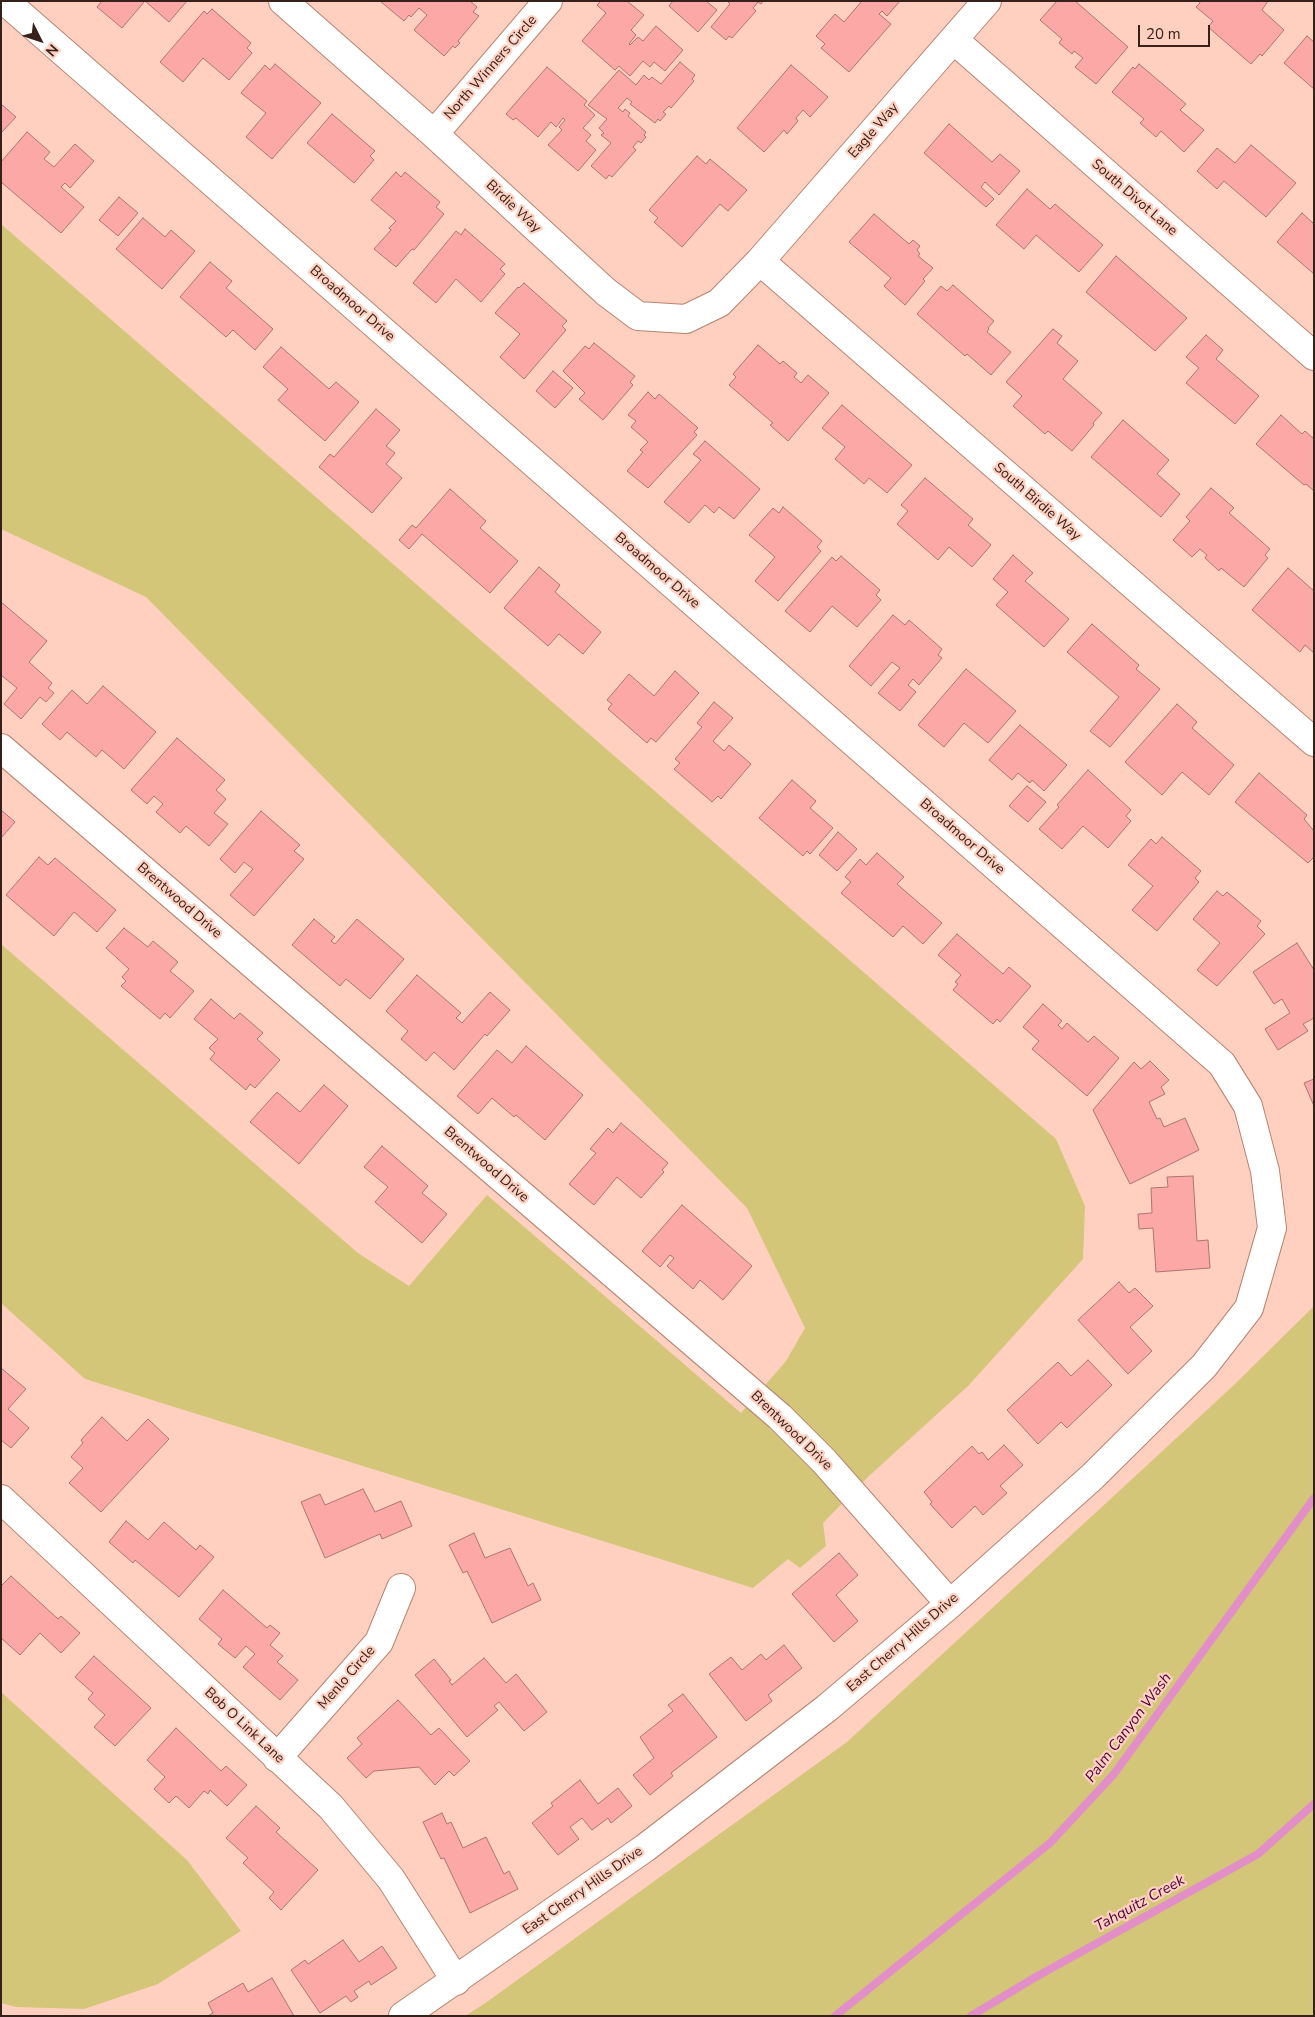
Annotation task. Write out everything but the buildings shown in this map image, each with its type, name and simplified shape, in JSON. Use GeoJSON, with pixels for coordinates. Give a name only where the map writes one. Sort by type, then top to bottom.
{"type":"FeatureCollection","features":[{"type":"Feature","properties":{"kind":"street","name":"Broadmoor Drive"},"geometry":{"type":"LineString","coordinates":[[5,1],[1222,1064],[1248,1106],[1266,1171]]}},
{"type":"Feature","properties":{"kind":"street","name":"Birdie Way"},"geometry":{"type":"LineString","coordinates":[[283,1],[434,134],[606,292],[638,316],[686,319],[719,303],[760,261]]}},
{"type":"Feature","properties":{"kind":"street","name":"North Winners Circle"},"geometry":{"type":"LineString","coordinates":[[434,134],[548,1]]}},
{"type":"Feature","properties":{"kind":"street","name":"Eagle Way"},"geometry":{"type":"LineString","coordinates":[[760,261],[987,1]]}},
{"type":"Feature","properties":{"kind":"street","name":"South Divot Lane"},"geometry":{"type":"LineString","coordinates":[[954,40],[1314,356]]}},
{"type":"Feature","properties":{"kind":"street","name":"South Birdie Way"},"geometry":{"type":"LineString","coordinates":[[760,261],[1314,742]]}},
{"type":"Feature","properties":{"kind":"street","name":"Brentwood Drive"},"geometry":{"type":"LineString","coordinates":[[1,748],[780,1417],[824,1462],[950,1604]]}},
{"type":"Feature","properties":{"kind":"street","name":"East Cherry Hills Drive"},"geometry":{"type":"LineString","coordinates":[[402,2016],[456,1981],[644,1848],[827,1708],[950,1604],[1092,1477],[1204,1366],[1249,1308],[1272,1228],[1266,1171]]}},
{"type":"Feature","properties":{"kind":"street","name":"Bob O Link Lane"},"geometry":{"type":"LineString","coordinates":[[1,1498],[331,1807],[391,1879],[456,1981]]}},
{"type":"Feature","properties":{"kind":"street","name":"Menlo Circle"},"geometry":{"type":"LineString","coordinates":[[277,1758],[379,1642],[401,1588]]}},
{"type":"Feature","properties":{"kind":"shaded area"},"geometry":{"type":"Polygon","coordinates":[[[1,224],[1056,1139],[1085,1206],[1083,1259],[968,1386],[869,1476],[823,1523],[826,1546],[800,1568],[788,1559],[753,1588],[85,1379],[1,1303],[1,944],[358,1253],[409,1286],[487,1195],[741,1413],[786,1361],[805,1328],[747,1208],[146,597],[1,529],[1,224]]]}},
{"type":"Feature","properties":{"kind":"shaded area"},"geometry":{"type":"Polygon","coordinates":[[[1314,1306],[1314,2016],[465,2016],[847,1742],[1234,1385],[1314,1306]]]}},
{"type":"Feature","properties":{"kind":"shaded area"},"geometry":{"type":"Polygon","coordinates":[[[1,1692],[187,1860],[241,1931],[158,1984],[84,2009],[16,2007],[1,2003],[1,1692]]]}},
{"type":"Feature","properties":{"kind":"waterway","name":"Palm Canyon Wash"},"geometry":{"type":"LineString","coordinates":[[835,2016],[1050,1843],[1114,1774],[1314,1498]]}},
{"type":"Feature","properties":{"kind":"waterway","name":"Tahquitz Creek"},"geometry":{"type":"LineString","coordinates":[[971,2016],[1034,1978],[1258,1854],[1314,1804]]}}]}
